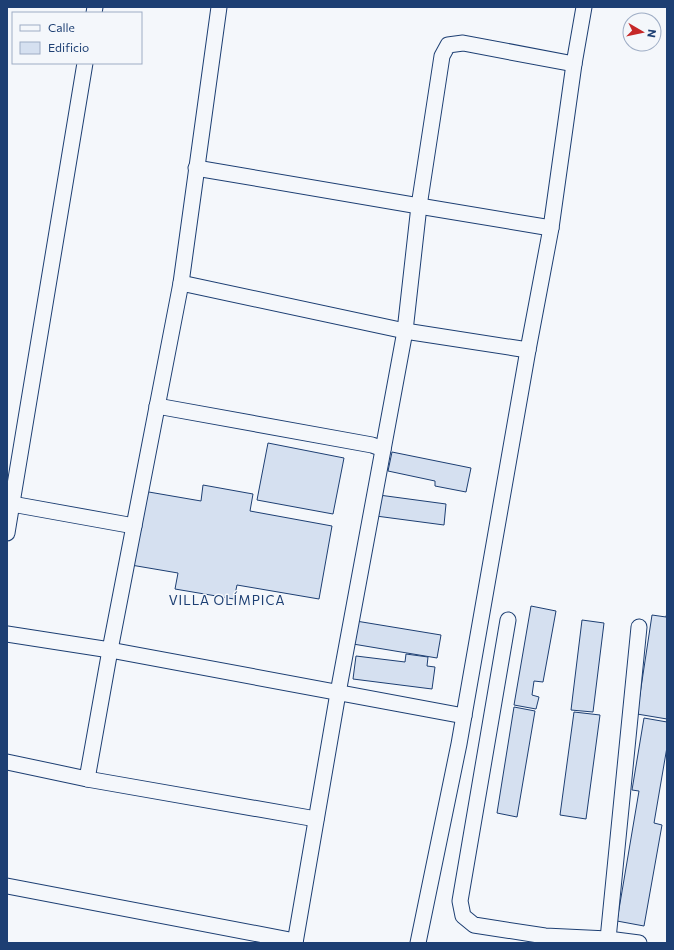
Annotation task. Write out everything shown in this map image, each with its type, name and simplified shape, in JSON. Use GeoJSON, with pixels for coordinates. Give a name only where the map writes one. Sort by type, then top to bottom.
{"type":"FeatureCollection","features":[{"type":"Feature","properties":{"kind":"street"},"geometry":{"type":"LineString","coordinates":[[87,779],[180,283],[219,7]]}},
{"type":"Feature","properties":{"kind":"street"},"geometry":{"type":"LineString","coordinates":[[418,943],[464,716],[528,350],[551,228],[574,64],[584,7]]}},
{"type":"Feature","properties":{"kind":"street"},"geometry":{"type":"LineString","coordinates":[[7,886],[295,942],[338,693],[405,330],[419,206],[442,56],[448,46],[462,43],[574,64]]}},
{"type":"Feature","properties":{"kind":"street"},"geometry":{"type":"LineString","coordinates":[[7,533],[85,64]]}},
{"type":"Feature","properties":{"kind":"street"},"geometry":{"type":"LineString","coordinates":[[196,168],[551,228]]}},
{"type":"Feature","properties":{"kind":"street"},"geometry":{"type":"LineString","coordinates":[[180,283],[405,330],[528,350]]}},
{"type":"Feature","properties":{"kind":"street"},"geometry":{"type":"LineString","coordinates":[[157,406],[372,445],[383,449]]}},
{"type":"Feature","properties":{"kind":"street"},"geometry":{"type":"LineString","coordinates":[[12,504],[134,526]]}},
{"type":"Feature","properties":{"kind":"street"},"geometry":{"type":"LineString","coordinates":[[508,620],[460,901],[463,916],[474,924],[545,939],[608,939],[639,943]]}},
{"type":"Feature","properties":{"kind":"street"},"geometry":{"type":"LineString","coordinates":[[608,939],[639,627]]}},
{"type":"Feature","properties":{"kind":"street"},"geometry":{"type":"LineString","coordinates":[[7,634],[110,650],[464,716]]}},
{"type":"Feature","properties":{"kind":"street"},"geometry":{"type":"LineString","coordinates":[[7,762],[87,779],[316,819]]}},
{"type":"Feature","properties":{"kind":"building"},"geometry":{"type":"Polygon","coordinates":[[[268,443],[344,458],[333,514],[257,500],[268,443]]]}},
{"type":"Feature","properties":{"kind":"building"},"geometry":{"type":"Polygon","coordinates":[[[392,452],[471,468],[466,492],[435,486],[435,481],[388,471],[392,452]]]}},
{"type":"Feature","properties":{"kind":"building"},"geometry":{"type":"Polygon","coordinates":[[[203,485],[253,494],[250,511],[332,526],[319,599],[237,585],[234,599],[175,589],[178,573],[131,565],[143,491],[201,501],[203,485]]]}},
{"type":"Feature","properties":{"kind":"building"},"geometry":{"type":"Polygon","coordinates":[[[379,495],[446,504],[444,525],[376,516],[379,495]]]}},
{"type":"Feature","properties":{"kind":"building"},"geometry":{"type":"Polygon","coordinates":[[[531,606],[556,611],[543,682],[534,681],[532,695],[539,697],[536,709],[514,705],[531,606]]]}},
{"type":"Feature","properties":{"kind":"building"},"geometry":{"type":"Polygon","coordinates":[[[667,612],[667,719],[637,714],[652,615],[666,617],[667,612]]]}},
{"type":"Feature","properties":{"kind":"building"},"geometry":{"type":"Polygon","coordinates":[[[582,620],[604,623],[593,712],[571,710],[582,620]]]}},
{"type":"Feature","properties":{"kind":"building"},"geometry":{"type":"Polygon","coordinates":[[[356,621],[441,635],[437,658],[353,644],[356,621]]]}},
{"type":"Feature","properties":{"kind":"building"},"geometry":{"type":"Polygon","coordinates":[[[406,654],[428,657],[427,666],[435,667],[432,689],[353,679],[356,656],[405,662],[406,654]]]}},
{"type":"Feature","properties":{"kind":"building"},"geometry":{"type":"Polygon","coordinates":[[[514,707],[535,711],[517,817],[497,813],[514,707]]]}},
{"type":"Feature","properties":{"kind":"building"},"geometry":{"type":"Polygon","coordinates":[[[574,712],[600,715],[586,819],[560,815],[574,712]]]}},
{"type":"Feature","properties":{"kind":"building"},"geometry":{"type":"Polygon","coordinates":[[[644,718],[667,722],[667,747],[654,823],[662,825],[644,926],[617,921],[639,791],[632,790],[644,718]]]}},
{"type":"Feature","properties":{"kind":"district","name":"VILLA OLÍMPICA"},"geometry":{"type":"Point","coordinates":[227,600]}}]}
